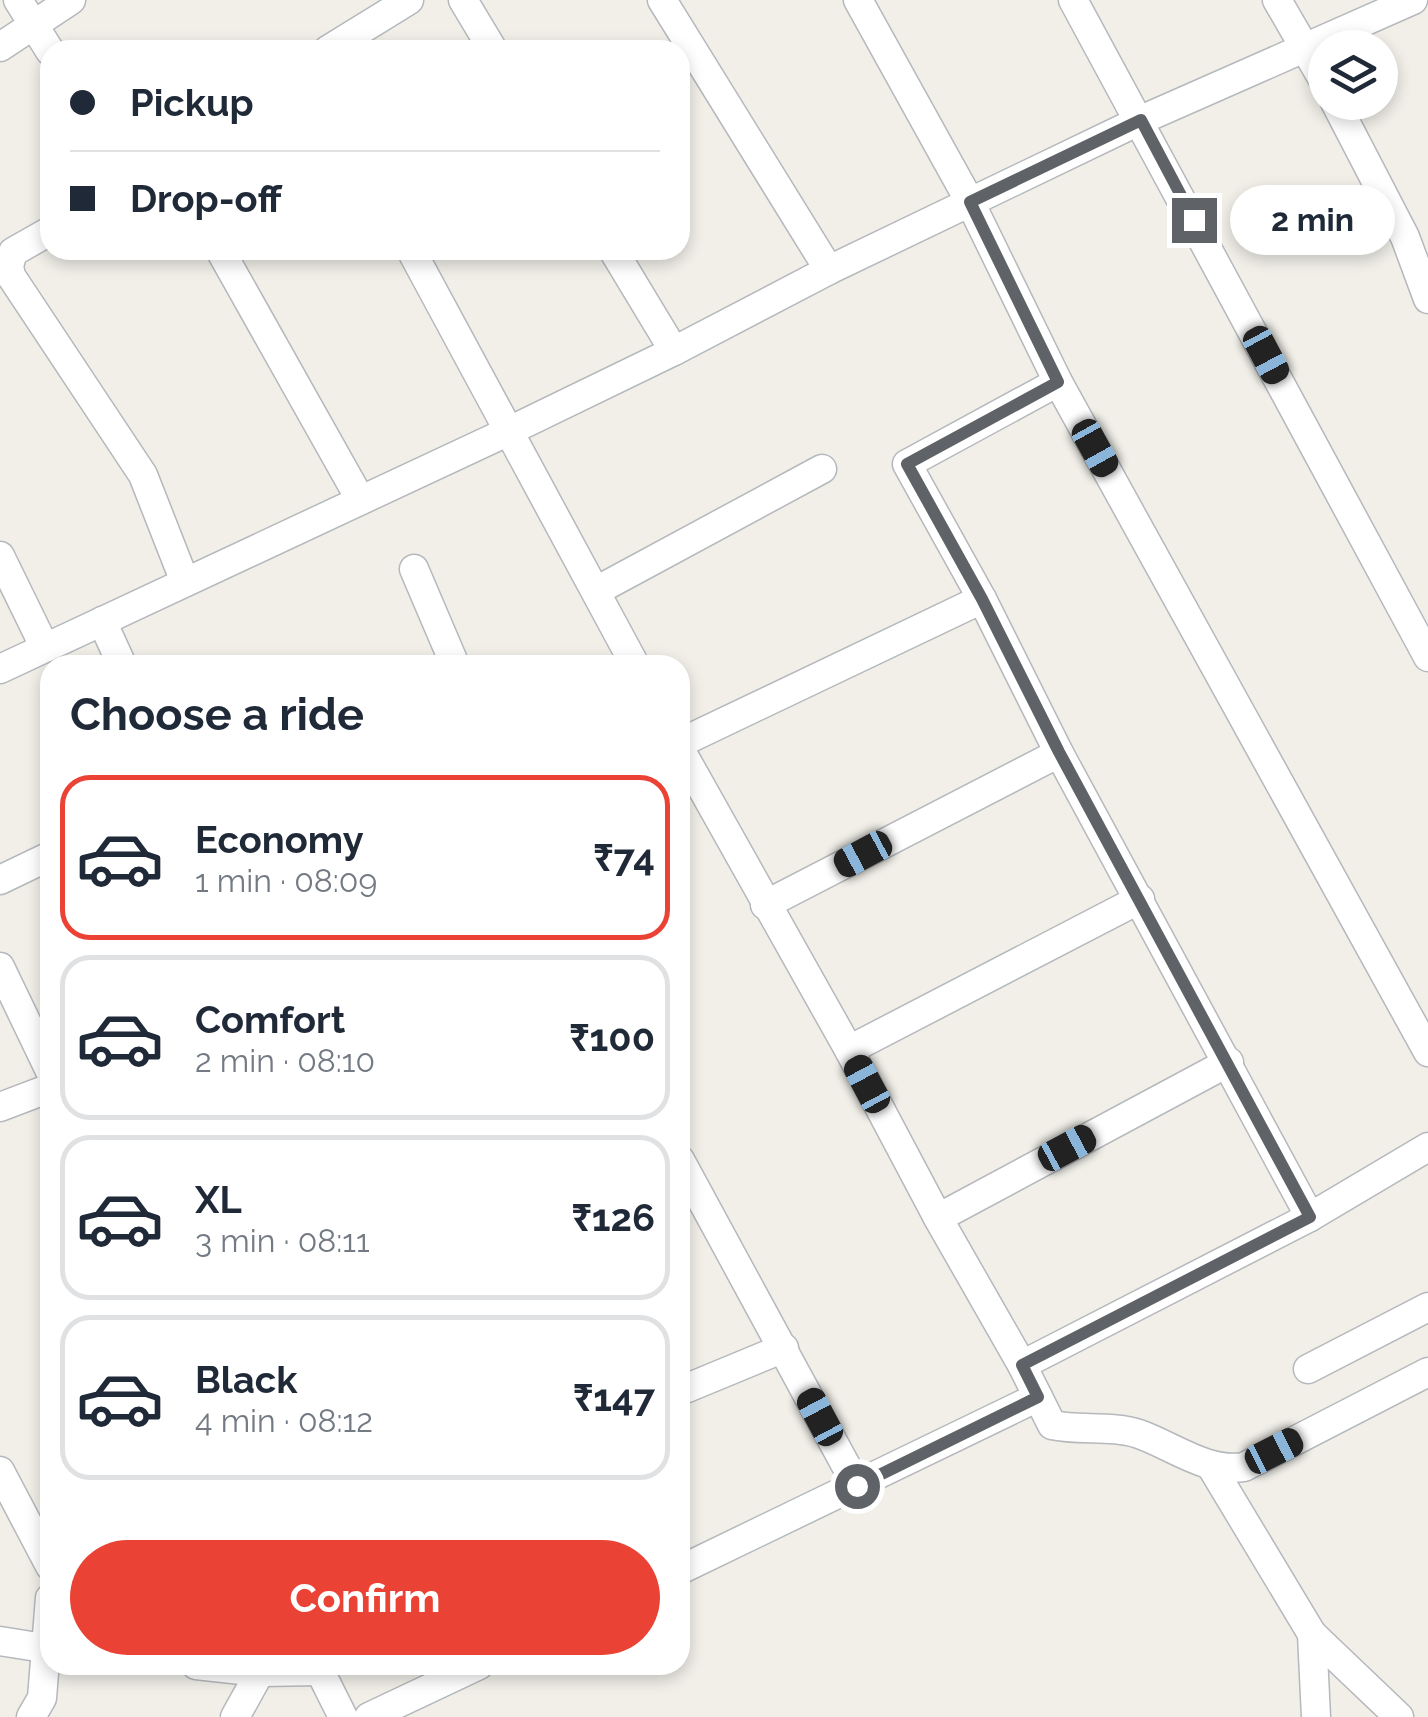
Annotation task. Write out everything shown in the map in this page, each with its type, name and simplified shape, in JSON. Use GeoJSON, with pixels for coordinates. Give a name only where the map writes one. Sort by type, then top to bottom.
{"type":"FeatureCollection","features":[{"type":"Feature","properties":{"kind":"street"},"geometry":{"type":"LineString","coordinates":[[18,0],[43,40]]}},
{"type":"Feature","properties":{"kind":"street"},"geometry":{"type":"LineString","coordinates":[[0,47],[71,0]]}},
{"type":"Feature","properties":{"kind":"street"},"geometry":{"type":"LineString","coordinates":[[344,40],[409,0]]}},
{"type":"Feature","properties":{"kind":"street"},"geometry":{"type":"LineString","coordinates":[[463,0],[487,40]]}},
{"type":"Feature","properties":{"kind":"street"},"geometry":{"type":"LineString","coordinates":[[662,0],[687,40]]}},
{"type":"Feature","properties":{"kind":"street"},"geometry":{"type":"LineString","coordinates":[[858,0],[970,202],[1058,382],[1428,1052]]}},
{"type":"Feature","properties":{"kind":"street"},"geometry":{"type":"LineString","coordinates":[[1073,0],[1428,657]]}},
{"type":"Feature","properties":{"kind":"street"},"geometry":{"type":"LineString","coordinates":[[1277,0],[1308,51]]}},
{"type":"Feature","properties":{"kind":"street"},"geometry":{"type":"LineString","coordinates":[[0,669],[507,432],[828,270],[1141,120],[1412,0]]}},
{"type":"Feature","properties":{"kind":"street"},"geometry":{"type":"LineString","coordinates":[[690,46],[828,270]]}},
{"type":"Feature","properties":{"kind":"street"},"geometry":{"type":"LineString","coordinates":[[1344,120],[1396,219],[1428,299]]}},
{"type":"Feature","properties":{"kind":"street"},"geometry":{"type":"LineString","coordinates":[[40,237],[13,252],[11,276],[143,475],[185,582]]}},
{"type":"Feature","properties":{"kind":"street"},"geometry":{"type":"LineString","coordinates":[[226,260],[360,500]]}},
{"type":"Feature","properties":{"kind":"street"},"geometry":{"type":"LineString","coordinates":[[416,260],[630,655]]}},
{"type":"Feature","properties":{"kind":"street"},"geometry":{"type":"LineString","coordinates":[[619,260],[674,351]]}},
{"type":"Feature","properties":{"kind":"street"},"geometry":{"type":"LineString","coordinates":[[1058,382],[907,464],[1310,1217]]}},
{"type":"Feature","properties":{"kind":"street"},"geometry":{"type":"LineString","coordinates":[[596,591],[822,469]]}},
{"type":"Feature","properties":{"kind":"street"},"geometry":{"type":"LineString","coordinates":[[0,556],[45,648]]}},
{"type":"Feature","properties":{"kind":"street"},"geometry":{"type":"LineString","coordinates":[[414,569],[451,655]]}},
{"type":"Feature","properties":{"kind":"street"},"geometry":{"type":"LineString","coordinates":[[690,741],[982,599]]}},
{"type":"Feature","properties":{"kind":"street"},"geometry":{"type":"LineString","coordinates":[[102,621],[117,655]]}},
{"type":"Feature","properties":{"kind":"street"},"geometry":{"type":"LineString","coordinates":[[765,905],[1059,752]]}},
{"type":"Feature","properties":{"kind":"street"},"geometry":{"type":"LineString","coordinates":[[690,765],[1052,1425],[1075,1430],[1128,1431],[1226,1470],[1244,1467],[1428,1372]]}},
{"type":"Feature","properties":{"kind":"street"},"geometry":{"type":"LineString","coordinates":[[0,880],[40,861]]}},
{"type":"Feature","properties":{"kind":"street"},"geometry":{"type":"LineString","coordinates":[[849,1050],[1140,899]]}},
{"type":"Feature","properties":{"kind":"street"},"geometry":{"type":"LineString","coordinates":[[0,968],[40,1050]]}},
{"type":"Feature","properties":{"kind":"street"},"geometry":{"type":"LineString","coordinates":[[938,1218],[1228,1062]]}},
{"type":"Feature","properties":{"kind":"street"},"geometry":{"type":"LineString","coordinates":[[0,1107],[40,1092]]}},
{"type":"Feature","properties":{"kind":"street"},"geometry":{"type":"LineString","coordinates":[[1022,1365],[1310,1217],[1428,1147]]}},
{"type":"Feature","properties":{"kind":"street"},"geometry":{"type":"LineString","coordinates":[[690,1178],[857,1486]]}},
{"type":"Feature","properties":{"kind":"street"},"geometry":{"type":"LineString","coordinates":[[1308,1369],[1428,1307]]}},
{"type":"Feature","properties":{"kind":"street"},"geometry":{"type":"LineString","coordinates":[[690,1387],[784,1348]]}},
{"type":"Feature","properties":{"kind":"street"},"geometry":{"type":"LineString","coordinates":[[690,1565],[1038,1397]]}},
{"type":"Feature","properties":{"kind":"street"},"geometry":{"type":"LineString","coordinates":[[1211,1466],[1312,1634],[1399,1717]]}},
{"type":"Feature","properties":{"kind":"street"},"geometry":{"type":"LineString","coordinates":[[0,1471],[40,1547]]}},
{"type":"Feature","properties":{"kind":"street"},"geometry":{"type":"LineString","coordinates":[[1312,1634],[1316,1717]]}},
{"type":"Feature","properties":{"kind":"street"},"geometry":{"type":"LineString","coordinates":[[0,1642],[40,1647]]}},
{"type":"Feature","properties":{"kind":"street"},"geometry":{"type":"LineString","coordinates":[[31,1717],[42,1698],[45,1675]]}},
{"type":"Feature","properties":{"kind":"street"},"geometry":{"type":"LineString","coordinates":[[235,1717],[258,1675]]}},
{"type":"Feature","properties":{"kind":"street"},"geometry":{"type":"LineString","coordinates":[[322,1675],[343,1717]]}},
{"type":"Feature","properties":{"kind":"street"},"geometry":{"type":"LineString","coordinates":[[368,1717],[457,1675]]}},
{"type":"Feature","properties":{"kind":"route"},"geometry":{"type":"LineString","coordinates":[[857,1486],[1038,1397],[1022,1365],[1310,1217],[907,464],[1058,382],[970,202],[1141,120],[1194,220]]}}]}
